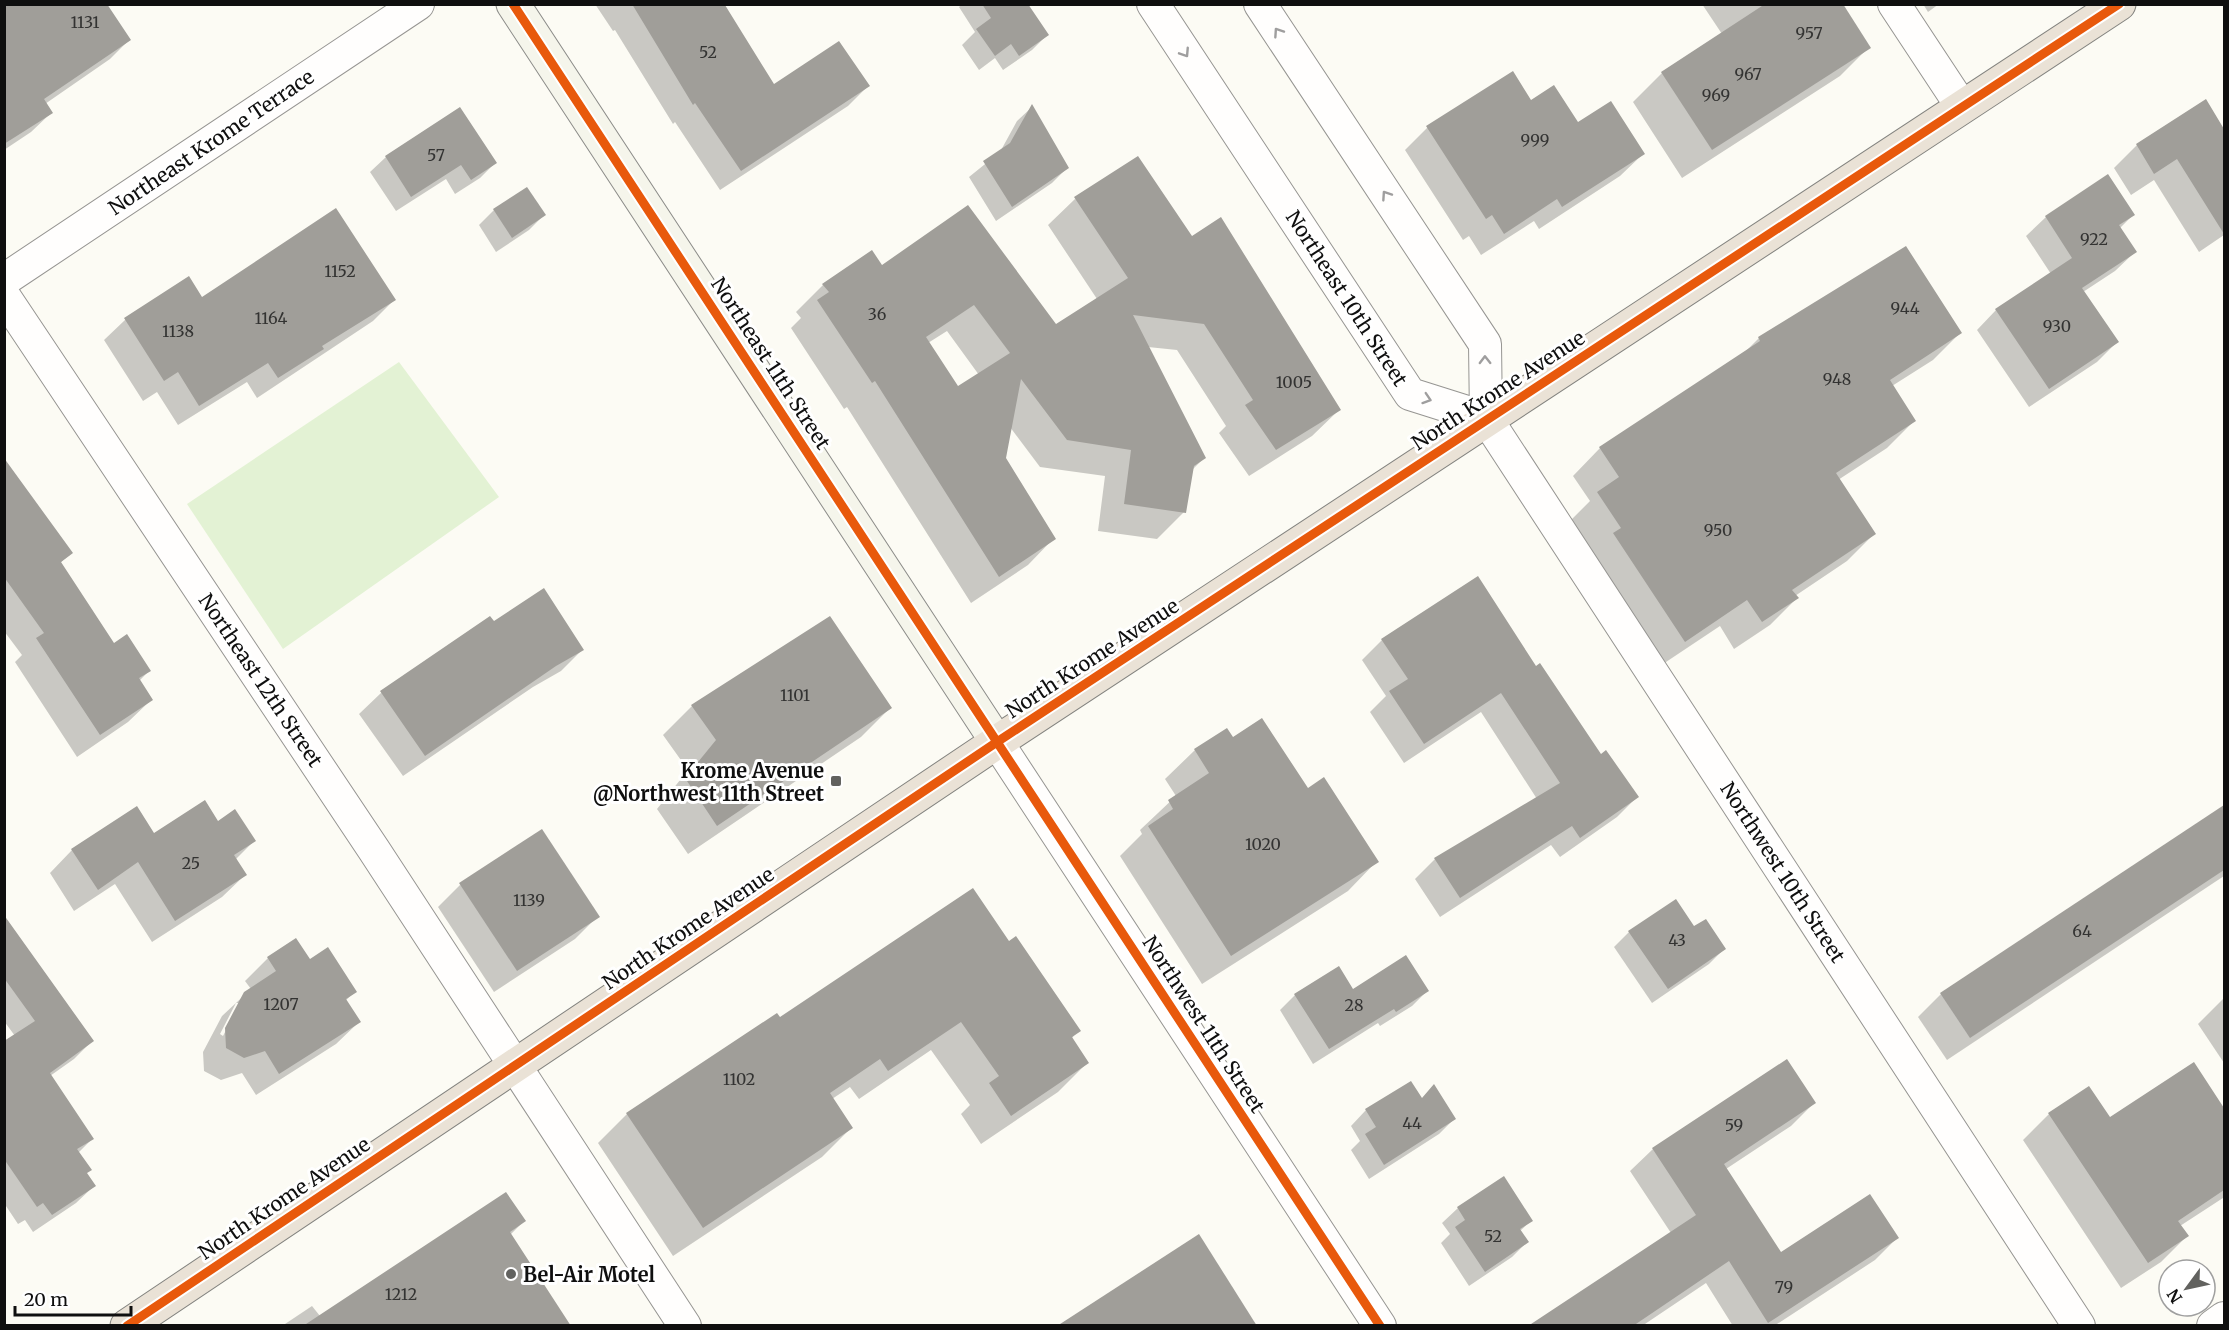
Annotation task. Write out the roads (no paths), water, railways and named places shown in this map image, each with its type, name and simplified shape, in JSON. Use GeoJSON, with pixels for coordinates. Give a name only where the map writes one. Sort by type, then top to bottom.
{"type":"FeatureCollection","features":[{"type":"Feature","properties":{"kind":"highway","name":"North Krome Avenue"},"geometry":{"type":"LineString","coordinates":[[127,1326],[997,742],[1486,418],[2119,4]]}},
{"type":"Feature","properties":{"kind":"street","name":"Northeast Krome Terrace"},"geometry":{"type":"LineString","coordinates":[[4,280],[418,4]]}},
{"type":"Feature","properties":{"kind":"street","name":"Northeast 11th Street"},"geometry":{"type":"LineString","coordinates":[[513,4],[997,742]]}},
{"type":"Feature","properties":{"kind":"street","name":"Northeast 10th Street"},"geometry":{"type":"LineString","coordinates":[[1152,4],[1410,394],[1486,418]]}},
{"type":"Feature","properties":{"kind":"street"},"geometry":{"type":"LineString","coordinates":[[1260,4],[1485,344],[1486,418]]}},
{"type":"Feature","properties":{"kind":"street"},"geometry":{"type":"LineString","coordinates":[[1894,4],[1962,107]]}},
{"type":"Feature","properties":{"kind":"street","name":"Northeast 12th Street"},"geometry":{"type":"LineString","coordinates":[[4,296],[686,1326]]}},
{"type":"Feature","properties":{"kind":"street","name":"Northwest 10th Street"},"geometry":{"type":"LineString","coordinates":[[1486,418],[2079,1326]]}},
{"type":"Feature","properties":{"kind":"street","name":"Northwest 11th Street"},"geometry":{"type":"LineString","coordinates":[[997,742],[1380,1326]]}},
{"type":"Feature","properties":{"kind":"street"},"geometry":{"type":"LineString","coordinates":[[2213,1326],[2224,1318]]}},
{"type":"Feature","properties":{"kind":"place","name":"Krome Avenue @Northwest 11th Street"},"geometry":{"type":"Point","coordinates":[836,781]}},
{"type":"Feature","properties":{"kind":"place","name":"Bel-Air Motel"},"geometry":{"type":"Point","coordinates":[511,1274]}}]}
